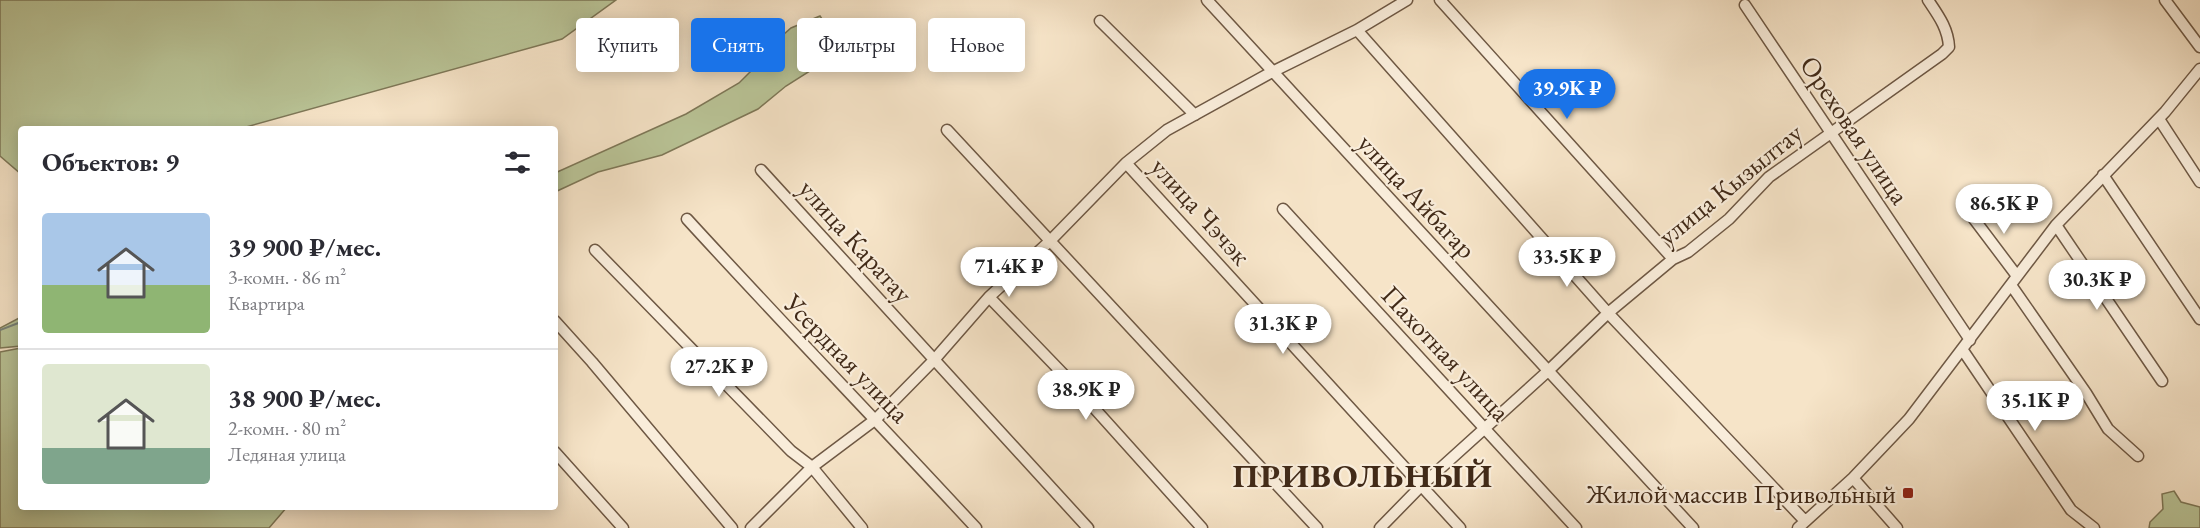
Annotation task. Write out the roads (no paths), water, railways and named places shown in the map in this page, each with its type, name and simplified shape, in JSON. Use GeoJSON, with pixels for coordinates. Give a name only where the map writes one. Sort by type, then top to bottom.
{"type":"FeatureCollection","features":[{"type":"Feature","properties":{"kind":"street","name":"улица Айбагар"},"geometry":{"type":"LineString","coordinates":[[1207,0],[1693,528]]}},
{"type":"Feature","properties":{"kind":"street"},"geometry":{"type":"LineString","coordinates":[[751,528],[812,467],[876,419],[934,360],[989,297],[1050,241],[1126,163],[1167,130],[1272,72],[1357,30],[1407,0]]}},
{"type":"Feature","properties":{"kind":"street"},"geometry":{"type":"LineString","coordinates":[[1440,0],[1673,259]]}},
{"type":"Feature","properties":{"kind":"street","name":"улица Кызылтау"},"geometry":{"type":"LineString","coordinates":[[1380,528],[1422,485],[1548,371],[1608,313],[1673,259],[1688,252],[1729,219],[1769,177],[1942,54],[1949,47],[1948,36],[1943,22],[1928,0]]}},
{"type":"Feature","properties":{"kind":"street"},"geometry":{"type":"LineString","coordinates":[[2165,0],[2200,47]]}},
{"type":"Feature","properties":{"kind":"street","name":"Ореховая улица"},"geometry":{"type":"LineString","coordinates":[[1744,5],[1970,340]]}},
{"type":"Feature","properties":{"kind":"street"},"geometry":{"type":"LineString","coordinates":[[1100,21],[1195,115]]}},
{"type":"Feature","properties":{"kind":"street"},"geometry":{"type":"LineString","coordinates":[[1357,30],[1608,313],[1802,525],[1853,478],[1909,419],[2056,225],[2158,119],[2200,69]]}},
{"type":"Feature","properties":{"kind":"street"},"geometry":{"type":"LineString","coordinates":[[2158,119],[2200,182]]}},
{"type":"Feature","properties":{"kind":"street"},"geometry":{"type":"LineString","coordinates":[[947,130],[1317,528]]}},
{"type":"Feature","properties":{"kind":"street","name":"улица Чэчэк"},"geometry":{"type":"LineString","coordinates":[[1126,163],[1460,528]]}},
{"type":"Feature","properties":{"kind":"street","name":"улица Каратау"},"geometry":{"type":"LineString","coordinates":[[761,170],[1088,528]]}},
{"type":"Feature","properties":{"kind":"street"},"geometry":{"type":"LineString","coordinates":[[2103,175],[2200,319]]}},
{"type":"Feature","properties":{"kind":"street","name":"Пахотная улица"},"geometry":{"type":"LineString","coordinates":[[1283,209],[1576,528]]}},
{"type":"Feature","properties":{"kind":"street"},"geometry":{"type":"LineString","coordinates":[[1968,211],[2108,429],[2138,456]]}},
{"type":"Feature","properties":{"kind":"street","name":"Усердная улица"},"geometry":{"type":"LineString","coordinates":[[687,219],[976,528]]}},
{"type":"Feature","properties":{"kind":"street"},"geometry":{"type":"LineString","coordinates":[[2056,225],[2162,381]]}},
{"type":"Feature","properties":{"kind":"street"},"geometry":{"type":"LineString","coordinates":[[595,250],[791,451],[812,467],[862,528]]}},
{"type":"Feature","properties":{"kind":"street"},"geometry":{"type":"LineString","coordinates":[[989,297],[1068,379],[1202,528]]}},
{"type":"Feature","properties":{"kind":"street"},"geometry":{"type":"LineString","coordinates":[[558,324],[732,528]]}},
{"type":"Feature","properties":{"kind":"street"},"geometry":{"type":"LineString","coordinates":[[1962,349],[2071,510],[2094,528]]}},
{"type":"Feature","properties":{"kind":"street"},"geometry":{"type":"LineString","coordinates":[[558,455],[623,528]]}},
{"type":"Feature","properties":{"kind":"street"},"geometry":{"type":"LineString","coordinates":[[1853,478],[1897,528]]}},
{"type":"Feature","properties":{"kind":"waterway"},"geometry":{"type":"LineString","coordinates":[[0,330],[18,323]]}},
{"type":"Feature","properties":{"kind":"place","name":"Жилой массив Привольный"},"geometry":{"type":"Point","coordinates":[1908,493]}},
{"type":"Feature","properties":{"kind":"district","name":"ПРИВОЛЬНЫЙ"},"geometry":{"type":"Point","coordinates":[1363,475]}}]}
